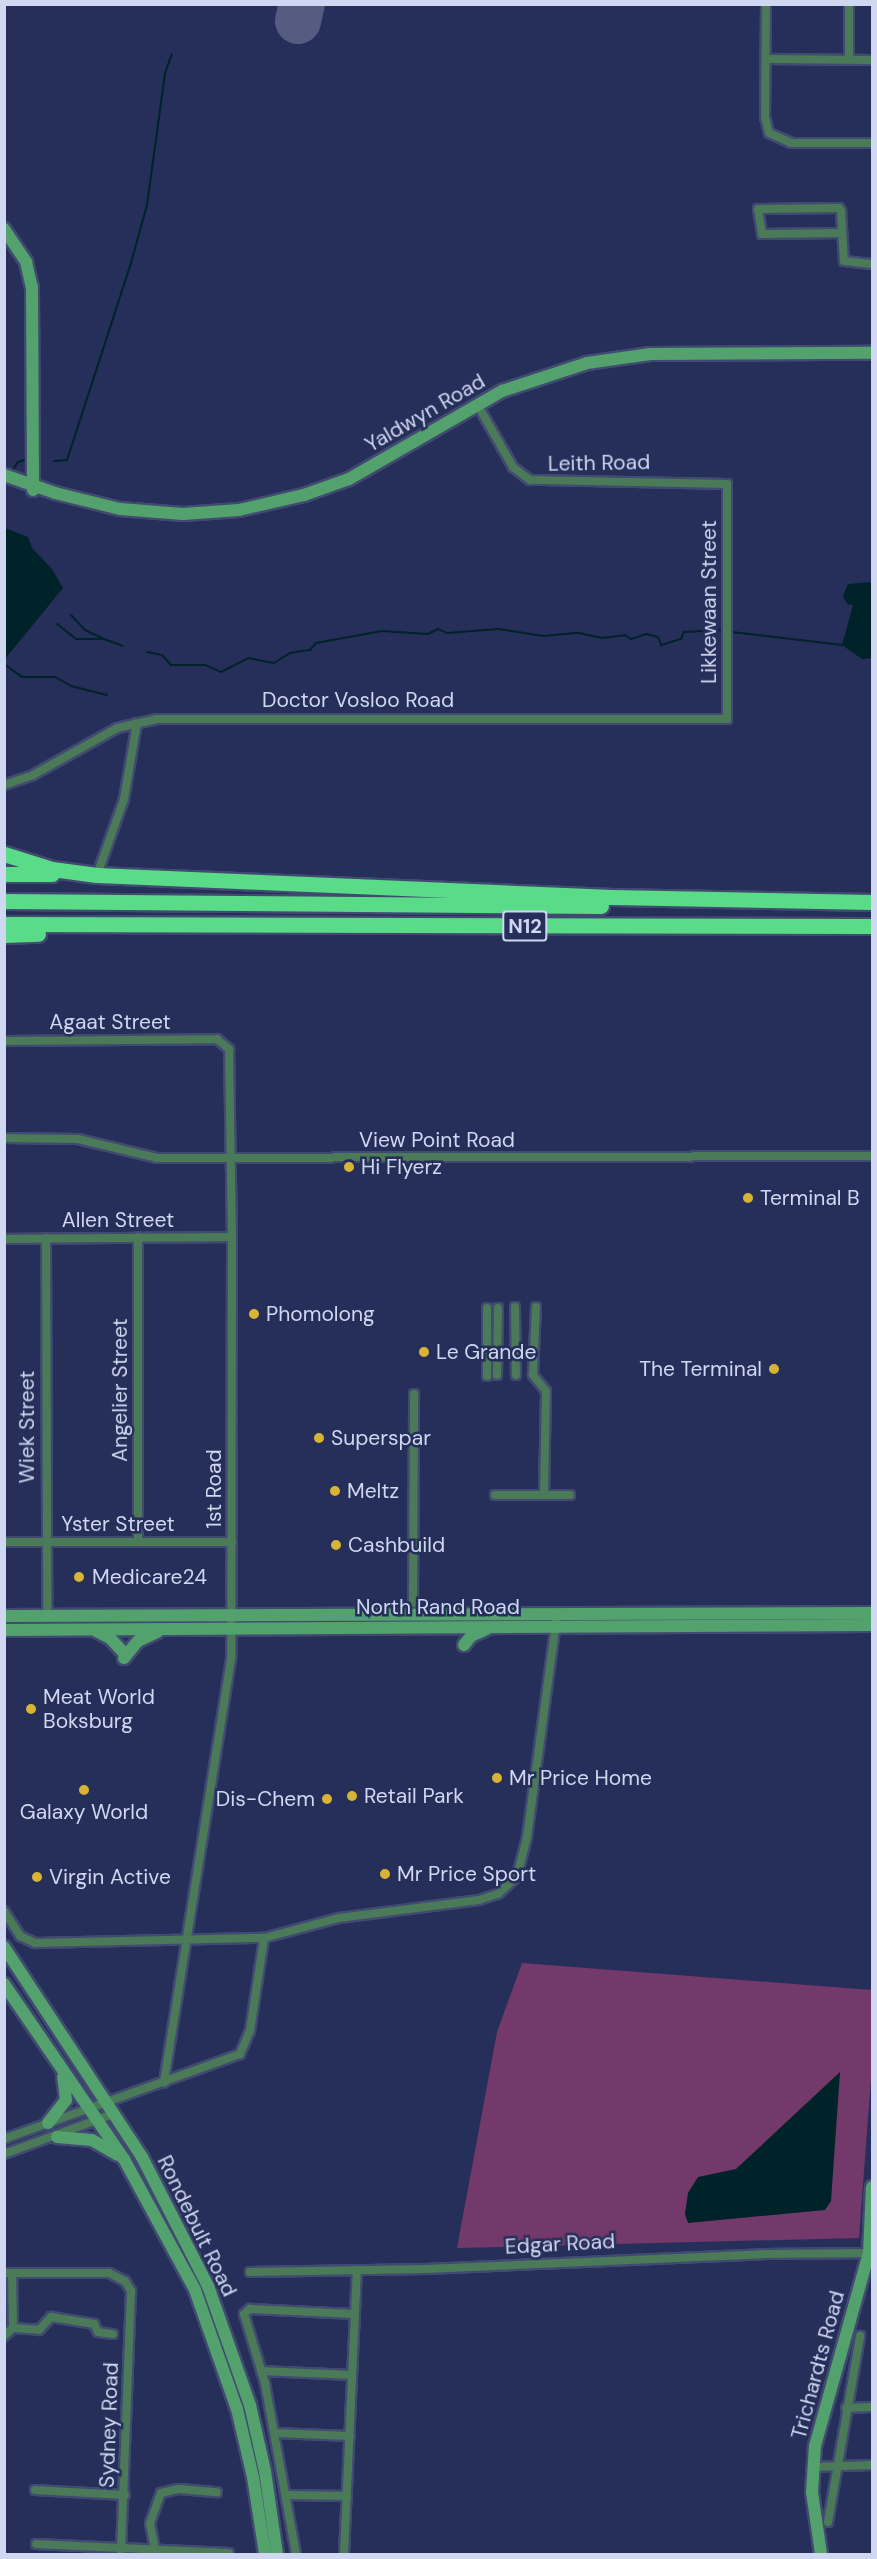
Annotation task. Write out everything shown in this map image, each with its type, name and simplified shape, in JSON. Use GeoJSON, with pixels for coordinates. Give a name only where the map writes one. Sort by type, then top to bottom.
{"type":"FeatureCollection","features":[{"type":"Feature","properties":{"kind":"highway"},"geometry":{"type":"LineString","coordinates":[[4,854],[52,868],[97,875]]}},
{"type":"Feature","properties":{"kind":"highway"},"geometry":{"type":"LineString","coordinates":[[4,874],[97,875],[612,897],[873,902]]}},
{"type":"Feature","properties":{"kind":"highway","name":"N12"},"geometry":{"type":"LineString","coordinates":[[4,901],[591,906],[873,902]]}},
{"type":"Feature","properties":{"kind":"highway","name":"N12"},"geometry":{"type":"LineString","coordinates":[[4,924],[873,926]]}},
{"type":"Feature","properties":{"kind":"highway"},"geometry":{"type":"LineString","coordinates":[[4,935],[188,926]]}},
{"type":"Feature","properties":{"kind":"main road"},"geometry":{"type":"LineString","coordinates":[[4,229],[26,262],[32,287],[33,488]]}},
{"type":"Feature","properties":{"kind":"main road","name":"Yaldwyn Road"},"geometry":{"type":"LineString","coordinates":[[7,478],[125,515],[207,517],[257,511],[304,500],[352,481],[478,406],[525,381],[627,357],[873,352]]}},
{"type":"Feature","properties":{"kind":"main road","name":"Yaldwyn Road"},"geometry":{"type":"LineString","coordinates":[[478,406],[545,379],[627,361],[873,359]]}},
{"type":"Feature","properties":{"kind":"main road"},"geometry":{"type":"LineString","coordinates":[[7,478],[26,474],[34,458]]}},
{"type":"Feature","properties":{"kind":"main road","name":"North Rand Road"},"geometry":{"type":"LineString","coordinates":[[662,1621],[873,1613]]}},
{"type":"Feature","properties":{"kind":"main road","name":"North Rand Road"},"geometry":{"type":"LineString","coordinates":[[4,1616],[233,1623],[494,1627],[556,1621]]}},
{"type":"Feature","properties":{"kind":"main road","name":"North Rand Road"},"geometry":{"type":"LineString","coordinates":[[4,1630],[161,1630],[233,1623],[556,1621],[873,1625]]}},
{"type":"Feature","properties":{"kind":"main road"},"geometry":{"type":"LineString","coordinates":[[464,1645],[471,1636],[494,1627]]}},
{"type":"Feature","properties":{"kind":"main road"},"geometry":{"type":"LineString","coordinates":[[93,1630],[110,1638],[125,1656],[138,1641],[161,1630]]}},
{"type":"Feature","properties":{"kind":"main road","name":"Rondebult Road"},"geometry":{"type":"LineString","coordinates":[[4,1947],[113,2114],[178,2222],[230,2341],[265,2470],[277,2554]]}},
{"type":"Feature","properties":{"kind":"main road","name":"Rondebult Road"},"geometry":{"type":"LineString","coordinates":[[4,1984],[124,2159],[172,2244],[216,2346],[248,2454],[265,2554]]}},
{"type":"Feature","properties":{"kind":"main road"},"geometry":{"type":"LineString","coordinates":[[48,2122],[66,2100],[67,2088],[59,2066]]}},
{"type":"Feature","properties":{"kind":"main road"},"geometry":{"type":"LineString","coordinates":[[57,2137],[92,2140],[124,2159]]}},
{"type":"Feature","properties":{"kind":"main road","name":"Trichardts Road"},"geometry":{"type":"LineString","coordinates":[[821,2554],[813,2512],[813,2467],[826,2404],[871,2253],[873,2187]]}},
{"type":"Feature","properties":{"kind":"street"},"geometry":{"type":"LineString","coordinates":[[766,4],[766,128],[773,138],[791,144],[873,143]]}},
{"type":"Feature","properties":{"kind":"street"},"geometry":{"type":"LineString","coordinates":[[849,4],[849,59]]}},
{"type":"Feature","properties":{"kind":"street"},"geometry":{"type":"LineString","coordinates":[[766,59],[873,60]]}},
{"type":"Feature","properties":{"kind":"street"},"geometry":{"type":"LineString","coordinates":[[842,233],[762,234],[758,210],[838,207],[842,233],[843,259],[851,264],[873,264]]}},
{"type":"Feature","properties":{"kind":"street","name":"Leith Road"},"geometry":{"type":"LineString","coordinates":[[478,406],[513,467],[536,483],[648,480],[727,484]]}},
{"type":"Feature","properties":{"kind":"street","name":"Likkewaan Street"},"geometry":{"type":"LineString","coordinates":[[727,484],[727,719]]}},
{"type":"Feature","properties":{"kind":"street","name":"Doctor Vosloo Road"},"geometry":{"type":"LineString","coordinates":[[4,785],[33,775],[107,732],[137,723],[220,717],[362,722],[727,719]]}},
{"type":"Feature","properties":{"kind":"street"},"geometry":{"type":"LineString","coordinates":[[97,875],[124,799],[137,723]]}},
{"type":"Feature","properties":{"kind":"street","name":"Agaat Street"},"geometry":{"type":"LineString","coordinates":[[4,1041],[217,1039]]}},
{"type":"Feature","properties":{"kind":"street","name":"1st Road"},"geometry":{"type":"LineString","coordinates":[[164,2083],[224,1713],[233,1623],[230,1056],[226,1045],[217,1039]]}},
{"type":"Feature","properties":{"kind":"street","name":"View Point Road"},"geometry":{"type":"LineString","coordinates":[[4,1138],[66,1138],[157,1158],[873,1156]]}},
{"type":"Feature","properties":{"kind":"street","name":"Allen Street"},"geometry":{"type":"LineString","coordinates":[[4,1239],[232,1237]]}},
{"type":"Feature","properties":{"kind":"street","name":"Wiek Street"},"geometry":{"type":"LineString","coordinates":[[46,1238],[45,1542],[47,1616]]}},
{"type":"Feature","properties":{"kind":"street","name":"Angelier Street"},"geometry":{"type":"LineString","coordinates":[[138,1238],[138,1542]]}},
{"type":"Feature","properties":{"kind":"street"},"geometry":{"type":"LineString","coordinates":[[515,1307],[516,1375]]}},
{"type":"Feature","properties":{"kind":"street"},"geometry":{"type":"LineString","coordinates":[[537,1307],[533,1375],[546,1391],[544,1495]]}},
{"type":"Feature","properties":{"kind":"street"},"geometry":{"type":"LineString","coordinates":[[487,1308],[487,1376]]}},
{"type":"Feature","properties":{"kind":"street"},"geometry":{"type":"LineString","coordinates":[[498,1308],[498,1375]]}},
{"type":"Feature","properties":{"kind":"street"},"geometry":{"type":"LineString","coordinates":[[413,1603],[414,1394]]}},
{"type":"Feature","properties":{"kind":"street"},"geometry":{"type":"LineString","coordinates":[[495,1495],[570,1495]]}},
{"type":"Feature","properties":{"kind":"street","name":"Yster Street"},"geometry":{"type":"LineString","coordinates":[[4,1542],[232,1542]]}},
{"type":"Feature","properties":{"kind":"street"},"geometry":{"type":"LineString","coordinates":[[4,1911],[20,1936],[28,1942],[186,1941],[264,1938],[351,1916],[485,1899],[513,1881],[527,1838],[556,1621]]}},
{"type":"Feature","properties":{"kind":"street"},"geometry":{"type":"LineString","coordinates":[[4,2139],[231,2059],[244,2049],[264,1938]]}},
{"type":"Feature","properties":{"kind":"street"},"geometry":{"type":"LineString","coordinates":[[4,2154],[57,2137],[113,2114]]}},
{"type":"Feature","properties":{"kind":"street","name":"Edgar Road"},"geometry":{"type":"LineString","coordinates":[[250,2272],[764,2254],[871,2253]]}},
{"type":"Feature","properties":{"kind":"street"},"geometry":{"type":"LineString","coordinates":[[345,2554],[357,2270]]}},
{"type":"Feature","properties":{"kind":"street"},"geometry":{"type":"LineString","coordinates":[[8,2273],[9,2316],[13,2328]]}},
{"type":"Feature","properties":{"kind":"street","name":"Sydney Road"},"geometry":{"type":"LineString","coordinates":[[8,2273],[109,2273],[125,2281],[132,2297],[121,2551]]}},
{"type":"Feature","properties":{"kind":"street"},"geometry":{"type":"LineString","coordinates":[[296,2554],[275,2433],[261,2371],[244,2317],[246,2311],[355,2314]]}},
{"type":"Feature","properties":{"kind":"street"},"geometry":{"type":"LineString","coordinates":[[4,2336],[13,2328],[39,2330],[51,2317],[94,2324],[98,2332],[113,2334]]}},
{"type":"Feature","properties":{"kind":"street"},"geometry":{"type":"LineString","coordinates":[[828,2522],[860,2336]]}},
{"type":"Feature","properties":{"kind":"street"},"geometry":{"type":"LineString","coordinates":[[261,2371],[352,2375]]}},
{"type":"Feature","properties":{"kind":"street"},"geometry":{"type":"LineString","coordinates":[[846,2408],[873,2407]]}},
{"type":"Feature","properties":{"kind":"street"},"geometry":{"type":"LineString","coordinates":[[275,2433],[350,2436]]}},
{"type":"Feature","properties":{"kind":"street"},"geometry":{"type":"LineString","coordinates":[[813,2467],[873,2465]]}},
{"type":"Feature","properties":{"kind":"street"},"geometry":{"type":"LineString","coordinates":[[155,2549],[150,2523],[161,2493],[179,2489],[217,2492]]}},
{"type":"Feature","properties":{"kind":"street"},"geometry":{"type":"LineString","coordinates":[[35,2490],[125,2495]]}},
{"type":"Feature","properties":{"kind":"street"},"geometry":{"type":"LineString","coordinates":[[287,2495],[347,2496]]}},
{"type":"Feature","properties":{"kind":"street"},"geometry":{"type":"LineString","coordinates":[[36,2544],[121,2551],[155,2549],[229,2553]]}},
{"type":"Feature","properties":{"kind":"shaded area"},"geometry":{"type":"Polygon","coordinates":[[[5,528],[28,537],[32,548],[52,569],[63,588],[5,659],[5,528]]]}},
{"type":"Feature","properties":{"kind":"shaded area"},"geometry":{"type":"Polygon","coordinates":[[[872,582],[872,658],[862,659],[842,645],[853,605],[847,604],[843,596],[848,584],[872,582]]]}},
{"type":"Feature","properties":{"kind":"shaded area"},"geometry":{"type":"Polygon","coordinates":[[[522,1963],[872,1990],[872,2065],[859,2238],[457,2248],[497,2032],[522,1963]]]}},
{"type":"Feature","properties":{"kind":"shaded area"},"geometry":{"type":"Polygon","coordinates":[[[840,2072],[831,2201],[825,2210],[688,2223],[685,2214],[688,2193],[698,2177],[736,2169],[840,2072]]]}},
{"type":"Feature","properties":{"kind":"waterway"},"geometry":{"type":"LineString","coordinates":[[54,461],[67,460],[131,263],[147,205],[165,73],[172,54]]}},
{"type":"Feature","properties":{"kind":"waterway"},"geometry":{"type":"LineString","coordinates":[[11,473],[18,462],[25,460]]}},
{"type":"Feature","properties":{"kind":"waterway"},"geometry":{"type":"LineString","coordinates":[[71,615],[85,630],[104,639]]}},
{"type":"Feature","properties":{"kind":"waterway"},"geometry":{"type":"LineString","coordinates":[[57,624],[76,639],[104,639],[123,646]]}},
{"type":"Feature","properties":{"kind":"waterway"},"geometry":{"type":"LineString","coordinates":[[147,652],[162,655],[171,665],[205,665],[221,672],[248,658],[274,663],[290,653],[310,650],[316,643],[382,631],[428,634],[438,629],[447,633],[498,629],[543,636],[579,633],[602,638],[625,635],[631,639],[646,634],[658,637],[661,645],[681,639],[684,632],[720,630]]}},
{"type":"Feature","properties":{"kind":"waterway"},"geometry":{"type":"LineString","coordinates":[[732,632],[842,645]]}},
{"type":"Feature","properties":{"kind":"waterway"},"geometry":{"type":"LineString","coordinates":[[4,664],[22,677],[55,677],[71,686],[107,695]]}},
{"type":"Feature","properties":{"kind":"runway"},"geometry":{"type":"LineString","coordinates":[[298,21],[302,4]]}},
{"type":"Feature","properties":{"kind":"place","name":"Hi Flyerz"},"geometry":{"type":"Point","coordinates":[349,1167]}},
{"type":"Feature","properties":{"kind":"place","name":"Terminal B"},"geometry":{"type":"Point","coordinates":[748,1198]}},
{"type":"Feature","properties":{"kind":"place","name":"Phomolong"},"geometry":{"type":"Point","coordinates":[254,1314]}},
{"type":"Feature","properties":{"kind":"place","name":"Le Grande"},"geometry":{"type":"Point","coordinates":[424,1352]}},
{"type":"Feature","properties":{"kind":"place","name":"The Terminal"},"geometry":{"type":"Point","coordinates":[774,1369]}},
{"type":"Feature","properties":{"kind":"place","name":"Superspar"},"geometry":{"type":"Point","coordinates":[319,1438]}},
{"type":"Feature","properties":{"kind":"place","name":"Meltz"},"geometry":{"type":"Point","coordinates":[335,1491]}},
{"type":"Feature","properties":{"kind":"place","name":"Cashbuild"},"geometry":{"type":"Point","coordinates":[336,1545]}},
{"type":"Feature","properties":{"kind":"place","name":"Medicare24"},"geometry":{"type":"Point","coordinates":[79,1577]}},
{"type":"Feature","properties":{"kind":"place","name":"Meat World Boksburg"},"geometry":{"type":"Point","coordinates":[31,1709]}},
{"type":"Feature","properties":{"kind":"place","name":"Mr Price Home"},"geometry":{"type":"Point","coordinates":[497,1778]}},
{"type":"Feature","properties":{"kind":"place","name":"Galaxy World"},"geometry":{"type":"Point","coordinates":[84,1790]}},
{"type":"Feature","properties":{"kind":"place","name":"Retail Park"},"geometry":{"type":"Point","coordinates":[352,1796]}},
{"type":"Feature","properties":{"kind":"place","name":"Dis-Chem"},"geometry":{"type":"Point","coordinates":[327,1799]}},
{"type":"Feature","properties":{"kind":"place","name":"Mr Price Sport"},"geometry":{"type":"Point","coordinates":[385,1874]}},
{"type":"Feature","properties":{"kind":"place","name":"Virgin Active"},"geometry":{"type":"Point","coordinates":[37,1877]}}]}
